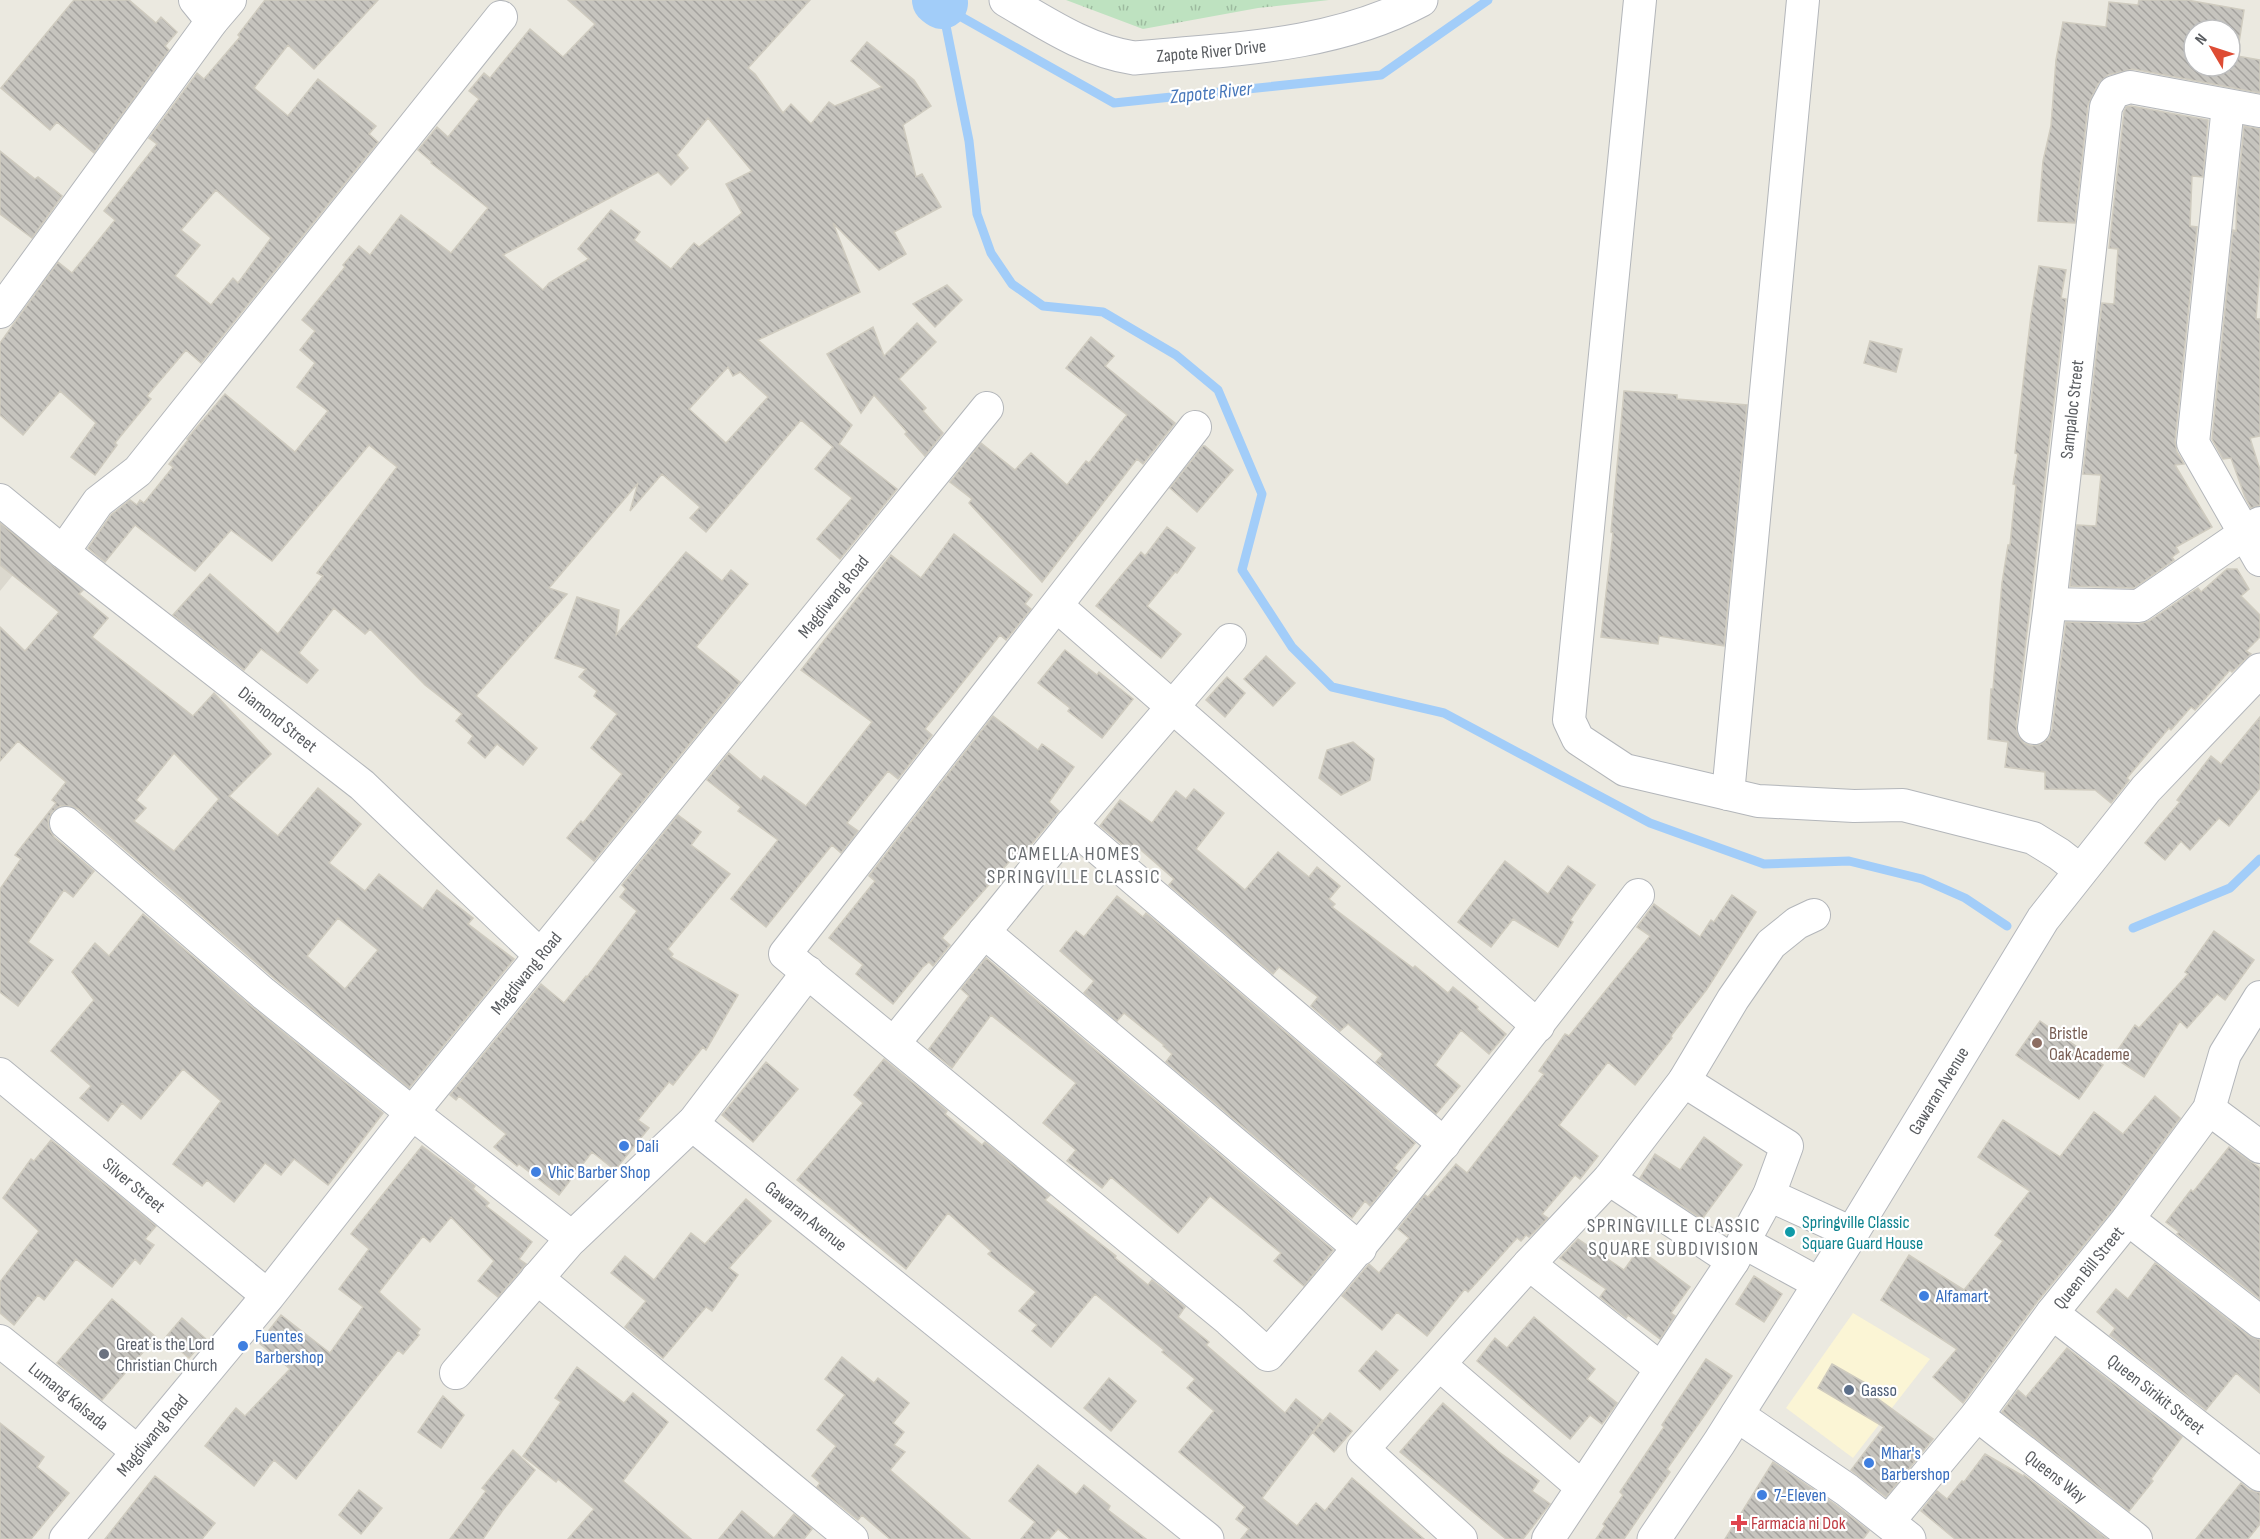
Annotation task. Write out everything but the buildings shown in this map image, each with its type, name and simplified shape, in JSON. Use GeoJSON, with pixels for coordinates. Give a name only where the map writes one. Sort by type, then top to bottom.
{"type":"FeatureCollection","features":[{"type":"Feature","properties":{"kind":"street","name":"Zapote River Drive"},"geometry":{"type":"LineString","coordinates":[[1006,0],[1086,45],[1112,55],[1134,58],[1301,41],[1371,22],[1421,0]]}},
{"type":"Feature","properties":{"kind":"street"},"geometry":{"type":"LineString","coordinates":[[1640,0],[1569,720],[1578,739],[1625,770],[1758,801],[1854,806],[1903,805],[2033,838],[2081,871]]}},
{"type":"Feature","properties":{"kind":"street"},"geometry":{"type":"LineString","coordinates":[[1728,794],[1803,0]]}},
{"type":"Feature","properties":{"kind":"street"},"geometry":{"type":"LineString","coordinates":[[0,312],[212,7]]}},
{"type":"Feature","properties":{"kind":"street"},"geometry":{"type":"LineString","coordinates":[[63,552],[98,502],[138,471],[501,17]]}},
{"type":"Feature","properties":{"kind":"street","name":"Sampaloc Street"},"geometry":{"type":"LineString","coordinates":[[2034,728],[2106,108],[2114,92],[2130,87],[2228,106]]}},
{"type":"Feature","properties":{"kind":"street"},"geometry":{"type":"LineString","coordinates":[[2050,604],[2139,606],[2255,539],[2193,443],[2228,106],[2260,111]]}},
{"type":"Feature","properties":{"kind":"street","name":"Magdiwang Road"},"geometry":{"type":"LineString","coordinates":[[66,1539],[268,1296],[412,1113],[987,408]]}},
{"type":"Feature","properties":{"kind":"street"},"geometry":{"type":"LineString","coordinates":[[1195,428],[785,954],[1229,1320],[1268,1355],[1360,1249],[1538,1026],[1638,895]]}},
{"type":"Feature","properties":{"kind":"street","name":"Diamond Street"},"geometry":{"type":"LineString","coordinates":[[0,500],[63,552],[362,785],[540,955]]}},
{"type":"Feature","properties":{"kind":"street"},"geometry":{"type":"LineString","coordinates":[[1057,606],[1538,1026]]}},
{"type":"Feature","properties":{"kind":"street"},"geometry":{"type":"LineString","coordinates":[[894,1043],[1071,825],[1230,640]]}},
{"type":"Feature","properties":{"kind":"street","name":"Gawaran Avenue"},"geometry":{"type":"LineString","coordinates":[[1654,1539],[1852,1233],[2043,919],[2146,789],[2260,670]]}},
{"type":"Feature","properties":{"kind":"street"},"geometry":{"type":"LineString","coordinates":[[66,823],[263,993],[572,1238]]}},
{"type":"Feature","properties":{"kind":"street"},"geometry":{"type":"LineString","coordinates":[[1071,825],[1444,1144]]}},
{"type":"Feature","properties":{"kind":"street"},"geometry":{"type":"LineString","coordinates":[[1461,1539],[1363,1449],[1529,1264],[1609,1179],[1684,1081],[1732,999],[1771,944],[1797,923],[1814,915]]}},
{"type":"Feature","properties":{"kind":"street"},"geometry":{"type":"LineString","coordinates":[[984,932],[1360,1249]]}},
{"type":"Feature","properties":{"kind":"street"},"geometry":{"type":"LineString","coordinates":[[456,1373],[572,1238],[692,1124],[808,972]]}},
{"type":"Feature","properties":{"kind":"street","name":"Queen Bill Street"},"geometry":{"type":"LineString","coordinates":[[1898,1531],[1977,1415],[2052,1313],[2128,1220],[2209,1109],[2225,1054],[2260,997]]}},
{"type":"Feature","properties":{"kind":"street","name":"Silver Street"},"geometry":{"type":"LineString","coordinates":[[0,1074],[268,1296]]}},
{"type":"Feature","properties":{"kind":"street"},"geometry":{"type":"LineString","coordinates":[[1548,1539],[1738,1251],[1769,1195],[1787,1146],[1684,1081]]}},
{"type":"Feature","properties":{"kind":"street"},"geometry":{"type":"LineString","coordinates":[[2209,1109],[2260,1147]]}},
{"type":"Feature","properties":{"kind":"street","name":"Gawaran Avenue"},"geometry":{"type":"LineString","coordinates":[[692,1124],[1207,1539]]}},
{"type":"Feature","properties":{"kind":"street"},"geometry":{"type":"LineString","coordinates":[[1609,1179],[1738,1251],[1820,1284]]}},
{"type":"Feature","properties":{"kind":"street"},"geometry":{"type":"LineString","coordinates":[[1769,1195],[1852,1233]]}},
{"type":"Feature","properties":{"kind":"street"},"geometry":{"type":"LineString","coordinates":[[2128,1220],[2260,1322]]}},
{"type":"Feature","properties":{"kind":"street"},"geometry":{"type":"LineString","coordinates":[[1529,1264],[1660,1368]]}},
{"type":"Feature","properties":{"kind":"street"},"geometry":{"type":"LineString","coordinates":[[537,1278],[852,1539]]}},
{"type":"Feature","properties":{"kind":"street","name":"Queen Sirikit Street"},"geometry":{"type":"LineString","coordinates":[[2052,1313],[2260,1475]]}},
{"type":"Feature","properties":{"kind":"street","name":"Lumang Kalsada"},"geometry":{"type":"LineString","coordinates":[[0,1341],[137,1452]]}},
{"type":"Feature","properties":{"kind":"street"},"geometry":{"type":"LineString","coordinates":[[1440,1365],[1582,1487]]}},
{"type":"Feature","properties":{"kind":"street"},"geometry":{"type":"LineString","coordinates":[[1737,1414],[1847,1490],[1898,1531]]}},
{"type":"Feature","properties":{"kind":"street","name":"Queens Way"},"geometry":{"type":"LineString","coordinates":[[1977,1415],[2136,1539]]}},
{"type":"Feature","properties":{"kind":"shaded area"},"geometry":{"type":"Polygon","coordinates":[[[0,512],[39,543],[0,591],[0,512]]]}},
{"type":"Feature","properties":{"kind":"shaded area"},"geometry":{"type":"Polygon","coordinates":[[[1853,1313],[1930,1359],[1853,1458],[1786,1408],[1853,1313]]]}},
{"type":"Feature","properties":{"kind":"green space"},"geometry":{"type":"Polygon","coordinates":[[[1066,0],[1329,0],[1258,8],[1143,29],[1066,0]]]}},
{"type":"Feature","properties":{"kind":"waterway","name":"Zapote River"},"geometry":{"type":"LineString","coordinates":[[938,0],[942,3]]}},
{"type":"Feature","properties":{"kind":"waterway","name":"Zapote River"},"geometry":{"type":"LineString","coordinates":[[942,3],[942,6],[1114,103],[1381,75],[1488,0]]}},
{"type":"Feature","properties":{"kind":"waterway"},"geometry":{"type":"LineString","coordinates":[[942,6],[969,141],[977,214],[991,253],[1012,284],[1043,306],[1103,312],[1176,355],[1218,390],[1262,494],[1242,570],[1292,647],[1332,687],[1444,713],[1650,823],[1764,864],[1849,861],[1922,879],[1965,898],[2007,926]]}},
{"type":"Feature","properties":{"kind":"waterway"},"geometry":{"type":"LineString","coordinates":[[2133,928],[2230,888],[2260,859]]}},
{"type":"Feature","properties":{"kind":"place","name":"Bristle Oak Academe"},"geometry":{"type":"Point","coordinates":[2037,1043]}},
{"type":"Feature","properties":{"kind":"place","name":"Dali"},"geometry":{"type":"Point","coordinates":[624,1146]}},
{"type":"Feature","properties":{"kind":"place","name":"Vhic Barber Shop"},"geometry":{"type":"Point","coordinates":[536,1172]}},
{"type":"Feature","properties":{"kind":"place","name":"Springville Classic Square Guard House"},"geometry":{"type":"Point","coordinates":[1790,1232]}},
{"type":"Feature","properties":{"kind":"place","name":"Alfamart"},"geometry":{"type":"Point","coordinates":[1924,1296]}},
{"type":"Feature","properties":{"kind":"place","name":"Fuentes Barbershop"},"geometry":{"type":"Point","coordinates":[243,1346]}},
{"type":"Feature","properties":{"kind":"place","name":"Great is the Lord Christian Church"},"geometry":{"type":"Point","coordinates":[104,1354]}},
{"type":"Feature","properties":{"kind":"place","name":"Gasso"},"geometry":{"type":"Point","coordinates":[1849,1390]}},
{"type":"Feature","properties":{"kind":"place","name":"Mhar's Barbershop"},"geometry":{"type":"Point","coordinates":[1869,1463]}},
{"type":"Feature","properties":{"kind":"place","name":"7-Eleven"},"geometry":{"type":"Point","coordinates":[1762,1495]}},
{"type":"Feature","properties":{"kind":"place","name":"Farmacia ni Dok"},"geometry":{"type":"Point","coordinates":[1739,1523]}},
{"type":"Feature","properties":{"kind":"district","name":"CAMELLA HOMES SPRINGVILLE CLASSIC"},"geometry":{"type":"Point","coordinates":[1074,864]}},
{"type":"Feature","properties":{"kind":"district","name":"SPRINGVILLE CLASSIC SQUARE SUBDIVISION"},"geometry":{"type":"Point","coordinates":[1674,1236]}}]}
